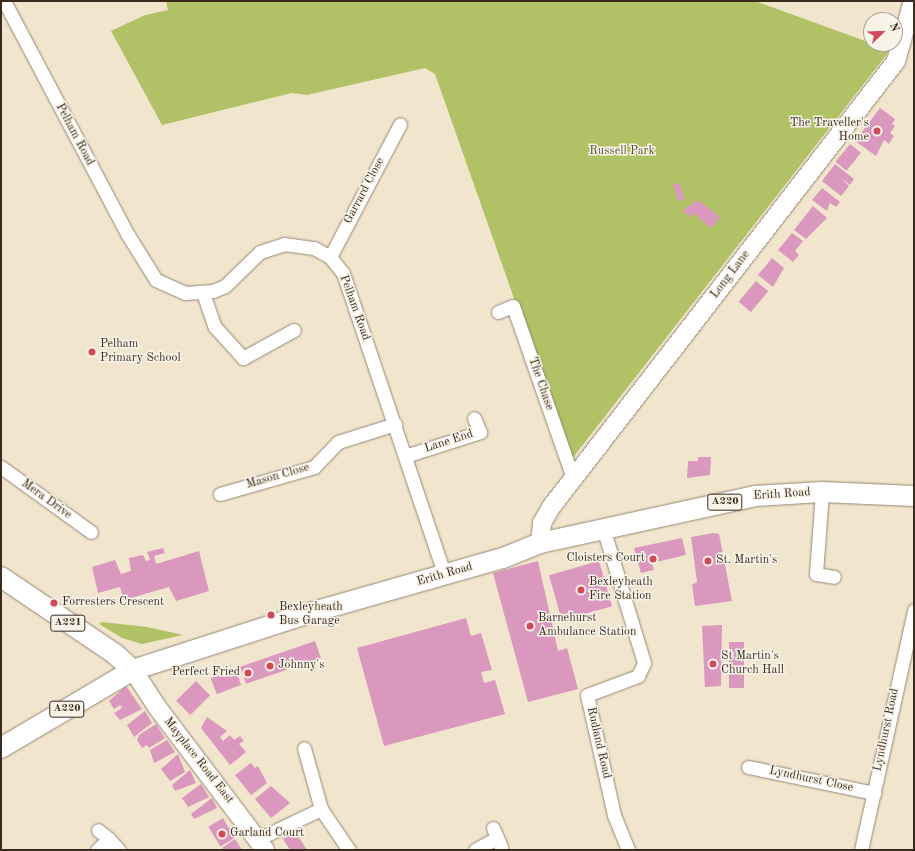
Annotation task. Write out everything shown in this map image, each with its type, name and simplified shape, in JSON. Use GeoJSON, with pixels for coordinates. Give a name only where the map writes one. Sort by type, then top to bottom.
{"type":"FeatureCollection","features":[{"type":"Feature","properties":{"kind":"main road","name":"Erith Road"},"geometry":{"type":"LineString","coordinates":[[1,748],[133,670],[306,614],[445,576],[540,543],[604,531],[755,496],[822,492],[914,496]]}},
{"type":"Feature","properties":{"kind":"main road","name":"A221"},"geometry":{"type":"LineString","coordinates":[[1,577],[115,654],[133,670]]}},
{"type":"Feature","properties":{"kind":"street","name":"Pelham Road"},"geometry":{"type":"LineString","coordinates":[[4,1],[147,270],[169,288],[203,293],[225,286],[246,263],[272,247],[296,244],[330,257],[343,273],[445,576]]}},
{"type":"Feature","properties":{"kind":"street","name":"Long Lane"},"geometry":{"type":"LineString","coordinates":[[540,543],[542,523],[573,478],[896,61],[910,33],[913,1]]}},
{"type":"Feature","properties":{"kind":"street","name":"Garrard Close"},"geometry":{"type":"LineString","coordinates":[[330,257],[400,124]]}},
{"type":"Feature","properties":{"kind":"street"},"geometry":{"type":"LineString","coordinates":[[203,293],[216,327],[242,358],[294,330]]}},
{"type":"Feature","properties":{"kind":"street","name":"The Chase"},"geometry":{"type":"LineString","coordinates":[[498,312],[513,306],[573,478]]}},
{"type":"Feature","properties":{"kind":"street","name":"Lane End"},"geometry":{"type":"LineString","coordinates":[[405,456],[480,432],[474,418]]}},
{"type":"Feature","properties":{"kind":"street","name":"Mason Close"},"geometry":{"type":"LineString","coordinates":[[220,494],[314,467],[338,442],[395,424]]}},
{"type":"Feature","properties":{"kind":"street","name":"Mera Drive"},"geometry":{"type":"LineString","coordinates":[[1,467],[91,532]]}},
{"type":"Feature","properties":{"kind":"street"},"geometry":{"type":"LineString","coordinates":[[822,492],[816,574],[834,577]]}},
{"type":"Feature","properties":{"kind":"street","name":"Rudland Road"},"geometry":{"type":"LineString","coordinates":[[604,531],[644,663],[638,676],[587,696],[614,815],[628,850]]}},
{"type":"Feature","properties":{"kind":"street","name":"Lyndhurst Road"},"geometry":{"type":"LineString","coordinates":[[861,850],[914,610]]}},
{"type":"Feature","properties":{"kind":"street","name":"Mayplace Road East"},"geometry":{"type":"LineString","coordinates":[[133,670],[157,707],[262,844]]}},
{"type":"Feature","properties":{"kind":"street"},"geometry":{"type":"LineString","coordinates":[[304,748],[321,809],[349,850]]}},
{"type":"Feature","properties":{"kind":"street","name":"Lyndhurst Close"},"geometry":{"type":"LineString","coordinates":[[748,767],[874,793]]}},
{"type":"Feature","properties":{"kind":"street"},"geometry":{"type":"LineString","coordinates":[[262,844],[321,809]]}},
{"type":"Feature","properties":{"kind":"street"},"geometry":{"type":"LineString","coordinates":[[98,830],[119,850]]}},
{"type":"Feature","properties":{"kind":"street"},"geometry":{"type":"LineString","coordinates":[[475,850],[497,838]]}},
{"type":"Feature","properties":{"kind":"street"},"geometry":{"type":"LineString","coordinates":[[97,850],[109,839]]}},
{"type":"Feature","properties":{"kind":"green space","name":"Russell Park"},"geometry":{"type":"Polygon","coordinates":[[[166,1],[755,1],[863,40],[863,52],[888,52],[571,460],[435,74],[425,68],[307,95],[292,93],[162,125],[111,31],[145,15],[168,10],[166,1]]]}},
{"type":"Feature","properties":{"kind":"green space"},"geometry":{"type":"Polygon","coordinates":[[[102,622],[147,627],[183,635],[142,644],[122,638],[99,624],[102,622]]]}},
{"type":"Feature","properties":{"kind":"building","name":"The Traveller's Home"},"geometry":{"type":"Polygon","coordinates":[[[880,108],[895,119],[892,124],[895,126],[890,133],[894,136],[889,144],[884,140],[876,156],[855,141],[880,108]]]}},
{"type":"Feature","properties":{"kind":"building"},"geometry":{"type":"Polygon","coordinates":[[[850,144],[861,153],[846,171],[836,162],[850,144]]]}},
{"type":"Feature","properties":{"kind":"building"},"geometry":{"type":"Polygon","coordinates":[[[835,164],[854,179],[850,185],[841,178],[849,186],[841,196],[822,181],[835,164]]]}},
{"type":"Feature","properties":{"kind":"building"},"geometry":{"type":"Polygon","coordinates":[[[680,183],[684,200],[678,201],[673,184],[680,183]]]}},
{"type":"Feature","properties":{"kind":"building"},"geometry":{"type":"Polygon","coordinates":[[[822,188],[840,202],[836,207],[830,203],[827,211],[812,200],[822,188]]]}},
{"type":"Feature","properties":{"kind":"building"},"geometry":{"type":"Polygon","coordinates":[[[698,200],[720,217],[711,228],[693,213],[690,217],[682,211],[698,200]]]}},
{"type":"Feature","properties":{"kind":"building"},"geometry":{"type":"Polygon","coordinates":[[[813,206],[827,218],[806,239],[794,230],[813,206]]]}},
{"type":"Feature","properties":{"kind":"building"},"geometry":{"type":"Polygon","coordinates":[[[792,233],[803,241],[795,251],[799,255],[793,262],[778,250],[792,233]]]}},
{"type":"Feature","properties":{"kind":"building"},"geometry":{"type":"Polygon","coordinates":[[[772,258],[784,268],[773,287],[758,275],[772,258]]]}},
{"type":"Feature","properties":{"kind":"building"},"geometry":{"type":"Polygon","coordinates":[[[756,281],[768,291],[751,312],[739,302],[756,281]]]}},
{"type":"Feature","properties":{"kind":"building"},"geometry":{"type":"Polygon","coordinates":[[[698,457],[711,457],[710,475],[687,478],[688,461],[698,461],[698,457]]]}},
{"type":"Feature","properties":{"kind":"building","name":"St. Martin's"},"geometry":{"type":"Polygon","coordinates":[[[714,533],[719,534],[732,601],[695,606],[692,585],[697,582],[691,537],[714,533]]]}},
{"type":"Feature","properties":{"kind":"building","name":"Cloisters Court"},"geometry":{"type":"Polygon","coordinates":[[[682,538],[686,555],[652,563],[654,570],[641,573],[634,548],[682,538]]]}},
{"type":"Feature","properties":{"kind":"building"},"geometry":{"type":"Polygon","coordinates":[[[163,548],[165,553],[154,556],[156,564],[199,551],[209,591],[176,601],[169,587],[124,600],[120,587],[98,593],[92,567],[115,560],[121,574],[131,571],[129,558],[143,555],[146,561],[150,560],[147,552],[163,548]]]}},
{"type":"Feature","properties":{"kind":"building","name":"Barnehurst Ambulance Station"},"geometry":{"type":"Polygon","coordinates":[[[538,561],[558,651],[567,648],[578,689],[528,702],[493,573],[538,561]]]}},
{"type":"Feature","properties":{"kind":"building","name":"Bexleyheath Fire Station"},"geometry":{"type":"Polygon","coordinates":[[[599,561],[612,606],[562,621],[549,575],[599,561]]]}},
{"type":"Feature","properties":{"kind":"building"},"geometry":{"type":"Polygon","coordinates":[[[466,618],[471,636],[481,633],[492,670],[481,672],[484,683],[495,680],[505,714],[384,746],[357,648],[466,618]]]}},
{"type":"Feature","properties":{"kind":"building","name":"St Martin's Church Hall"},"geometry":{"type":"Polygon","coordinates":[[[722,625],[721,686],[705,687],[702,626],[722,625]]]}},
{"type":"Feature","properties":{"kind":"building"},"geometry":{"type":"Polygon","coordinates":[[[315,641],[321,658],[246,684],[240,667],[315,641]]]}},
{"type":"Feature","properties":{"kind":"building"},"geometry":{"type":"Polygon","coordinates":[[[729,642],[744,642],[744,688],[729,688],[729,642]]]}},
{"type":"Feature","properties":{"kind":"building"},"geometry":{"type":"Polygon","coordinates":[[[235,669],[241,685],[217,694],[211,678],[235,669]]]}},
{"type":"Feature","properties":{"kind":"building"},"geometry":{"type":"Polygon","coordinates":[[[196,681],[210,695],[190,715],[176,701],[196,681]]]}},
{"type":"Feature","properties":{"kind":"building"},"geometry":{"type":"Polygon","coordinates":[[[126,686],[142,709],[120,720],[114,713],[122,708],[120,705],[114,709],[109,701],[126,686]]]}},
{"type":"Feature","properties":{"kind":"building"},"geometry":{"type":"Polygon","coordinates":[[[145,711],[152,723],[134,737],[127,725],[145,711]]]}},
{"type":"Feature","properties":{"kind":"building"},"geometry":{"type":"Polygon","coordinates":[[[207,717],[227,731],[220,737],[223,741],[230,735],[234,740],[240,736],[244,741],[239,744],[246,752],[230,765],[201,728],[207,717]]]}},
{"type":"Feature","properties":{"kind":"building"},"geometry":{"type":"Polygon","coordinates":[[[156,724],[165,738],[149,748],[147,745],[142,748],[137,740],[139,735],[156,724]]]}},
{"type":"Feature","properties":{"kind":"building"},"geometry":{"type":"Polygon","coordinates":[[[167,740],[175,752],[154,763],[150,750],[167,740]]]}},
{"type":"Feature","properties":{"kind":"building"},"geometry":{"type":"Polygon","coordinates":[[[178,754],[185,772],[170,781],[161,769],[178,754]]]}},
{"type":"Feature","properties":{"kind":"building"},"geometry":{"type":"Polygon","coordinates":[[[251,763],[255,768],[258,766],[267,783],[251,795],[235,775],[251,763]]]}},
{"type":"Feature","properties":{"kind":"building"},"geometry":{"type":"Polygon","coordinates":[[[190,770],[196,783],[175,791],[172,785],[190,770]]]}},
{"type":"Feature","properties":{"kind":"building"},"geometry":{"type":"Polygon","coordinates":[[[201,784],[209,797],[188,807],[182,798],[201,784]]]}},
{"type":"Feature","properties":{"kind":"building"},"geometry":{"type":"Polygon","coordinates":[[[271,786],[290,803],[271,818],[255,799],[271,786]]]}},
{"type":"Feature","properties":{"kind":"building"},"geometry":{"type":"Polygon","coordinates":[[[212,798],[217,808],[194,819],[191,814],[212,798]]]}},
{"type":"Feature","properties":{"kind":"building","name":"Garland Court"},"geometry":{"type":"Polygon","coordinates":[[[223,818],[235,838],[220,846],[208,827],[223,818]]]}},
{"type":"Feature","properties":{"kind":"building"},"geometry":{"type":"Polygon","coordinates":[[[295,831],[307,850],[290,850],[283,839],[295,831]]]}},
{"type":"Feature","properties":{"kind":"building"},"geometry":{"type":"Polygon","coordinates":[[[235,839],[242,850],[224,850],[222,848],[235,839]]]}},
{"type":"Feature","properties":{"kind":"place","name":"The Traveller's Home"},"geometry":{"type":"Point","coordinates":[877,131]}},
{"type":"Feature","properties":{"kind":"place","name":"Pelham Primary School"},"geometry":{"type":"Point","coordinates":[92,352]}},
{"type":"Feature","properties":{"kind":"place","name":"Cloisters Court"},"geometry":{"type":"Point","coordinates":[653,559]}},
{"type":"Feature","properties":{"kind":"place","name":"St. Martin's"},"geometry":{"type":"Point","coordinates":[708,561]}},
{"type":"Feature","properties":{"kind":"place","name":"Bexleyheath Fire Station"},"geometry":{"type":"Point","coordinates":[581,590]}},
{"type":"Feature","properties":{"kind":"place","name":"Forresters Crescent"},"geometry":{"type":"Point","coordinates":[54,603]}},
{"type":"Feature","properties":{"kind":"place","name":"Bexleyheath Bus Garage"},"geometry":{"type":"Point","coordinates":[271,615]}},
{"type":"Feature","properties":{"kind":"place","name":"Barnehurst Ambulance Station"},"geometry":{"type":"Point","coordinates":[530,626]}},
{"type":"Feature","properties":{"kind":"place","name":"St Martin's Church Hall"},"geometry":{"type":"Point","coordinates":[713,664]}},
{"type":"Feature","properties":{"kind":"place","name":"Johnny's"},"geometry":{"type":"Point","coordinates":[270,666]}},
{"type":"Feature","properties":{"kind":"place","name":"Perfect Fried"},"geometry":{"type":"Point","coordinates":[248,673]}},
{"type":"Feature","properties":{"kind":"place","name":"Garland Court"},"geometry":{"type":"Point","coordinates":[222,834]}}]}
